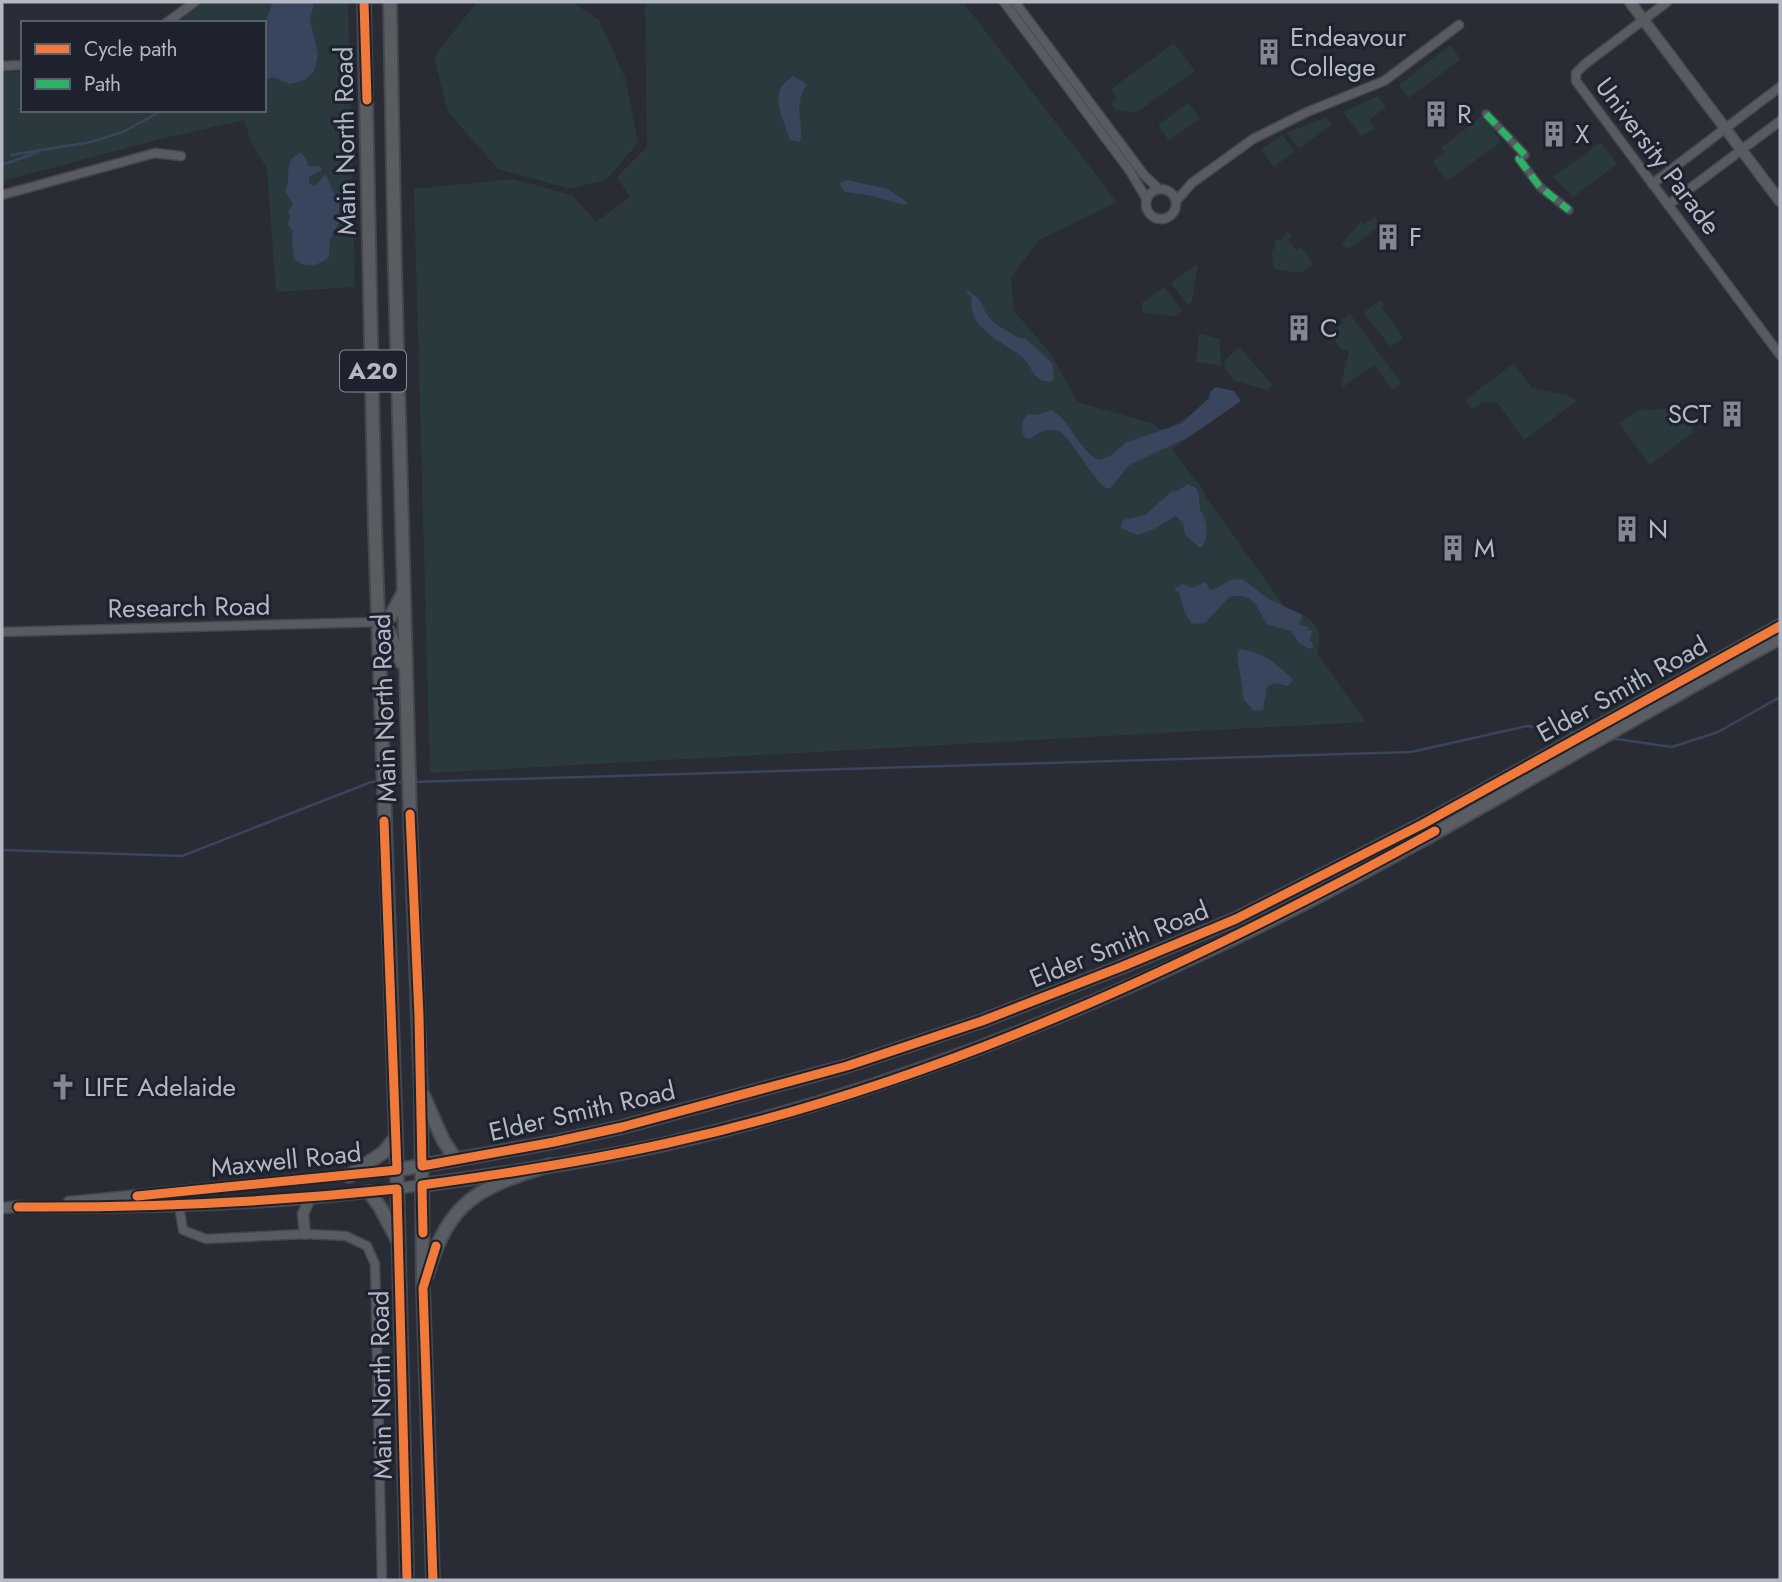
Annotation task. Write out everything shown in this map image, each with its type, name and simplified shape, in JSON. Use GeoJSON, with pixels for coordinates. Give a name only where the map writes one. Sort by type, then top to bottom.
{"type":"FeatureCollection","features":[{"type":"Feature","properties":{"kind":"highway","name":"Main North Road"},"geometry":{"type":"LineString","coordinates":[[366,2],[378,622],[397,1170],[407,1580]]}},
{"type":"Feature","properties":{"kind":"highway","name":"Main North Road"},"geometry":{"type":"LineString","coordinates":[[390,2],[405,669],[421,1092],[423,1288],[433,1580]]}},
{"type":"Feature","properties":{"kind":"highway"},"geometry":{"type":"LineString","coordinates":[[378,622],[391,616],[404,591]]}},
{"type":"Feature","properties":{"kind":"highway"},"geometry":{"type":"LineString","coordinates":[[378,622],[385,626],[393,638],[405,669]]}},
{"type":"Feature","properties":{"kind":"highway"},"geometry":{"type":"LineString","coordinates":[[421,1092],[443,1140],[456,1160]]}},
{"type":"Feature","properties":{"kind":"highway"},"geometry":{"type":"LineString","coordinates":[[349,1175],[384,1152],[396,1137]]}},
{"type":"Feature","properties":{"kind":"highway"},"geometry":{"type":"LineString","coordinates":[[423,1288],[436,1246],[458,1210],[485,1189],[550,1165]]}},
{"type":"Feature","properties":{"kind":"highway"},"geometry":{"type":"LineString","coordinates":[[369,1192],[398,1241]]}},
{"type":"Feature","properties":{"kind":"main road","name":"Elder Smith Road"},"geometry":{"type":"LineString","coordinates":[[422,1185],[669,1143],[850,1093],[968,1053],[1106,996],[1264,923],[1580,749],[1606,727],[1780,626]]}},
{"type":"Feature","properties":{"kind":"main road","name":"Elder Smith Road"},"geometry":{"type":"LineString","coordinates":[[397,1170],[622,1127],[847,1066],[982,1021],[1121,968],[1236,919],[1423,824],[1565,744],[1606,727],[1780,638]]}},
{"type":"Feature","properties":{"kind":"main road"},"geometry":{"type":"LineString","coordinates":[[1072,986],[1106,996],[1109,984],[1121,968]]}},
{"type":"Feature","properties":{"kind":"street"},"geometry":{"type":"LineString","coordinates":[[169,21],[195,2]]}},
{"type":"Feature","properties":{"kind":"street"},"geometry":{"type":"LineString","coordinates":[[1004,2],[1130,171],[1147,200],[1148,212],[1159,219],[1170,216],[1176,201],[1192,183],[1237,149],[1275,126],[1384,80],[1459,25]]}},
{"type":"Feature","properties":{"kind":"street"},"geometry":{"type":"LineString","coordinates":[[1014,2],[1144,175],[1159,189],[1169,192],[1176,201]]}},
{"type":"Feature","properties":{"kind":"street"},"geometry":{"type":"LineString","coordinates":[[1630,2],[1780,200]]}},
{"type":"Feature","properties":{"kind":"street","name":"University Parade"},"geometry":{"type":"LineString","coordinates":[[1667,2],[1585,64],[1575,77],[1780,355]]}},
{"type":"Feature","properties":{"kind":"street"},"geometry":{"type":"LineString","coordinates":[[2,66],[21,65]]}},
{"type":"Feature","properties":{"kind":"street"},"geometry":{"type":"LineString","coordinates":[[1652,184],[1780,87]]}},
{"type":"Feature","properties":{"kind":"street"},"geometry":{"type":"LineString","coordinates":[[1486,114],[1525,155],[1519,159],[1540,187],[1569,210]]}},
{"type":"Feature","properties":{"kind":"street"},"geometry":{"type":"LineString","coordinates":[[1668,205],[1780,121]]}},
{"type":"Feature","properties":{"kind":"street"},"geometry":{"type":"LineString","coordinates":[[2,195],[155,153],[181,156]]}},
{"type":"Feature","properties":{"kind":"street"},"geometry":{"type":"LineString","coordinates":[[1169,192],[1192,183]]}},
{"type":"Feature","properties":{"kind":"street"},"geometry":{"type":"LineString","coordinates":[[1147,200],[1152,192],[1159,189]]}},
{"type":"Feature","properties":{"kind":"street","name":"Research Road"},"geometry":{"type":"LineString","coordinates":[[2,632],[378,622]]}},
{"type":"Feature","properties":{"kind":"street","name":"Maxwell Road"},"geometry":{"type":"LineString","coordinates":[[2,1208],[397,1170]]}},
{"type":"Feature","properties":{"kind":"street"},"geometry":{"type":"LineString","coordinates":[[263,1184],[264,1200]]}},
{"type":"Feature","properties":{"kind":"street","name":"Maxwell Road"},"geometry":{"type":"LineString","coordinates":[[18,1207],[101,1208],[310,1198],[422,1185]]}},
{"type":"Feature","properties":{"kind":"street"},"geometry":{"type":"LineString","coordinates":[[180,1191],[183,1230],[206,1239],[305,1234],[346,1236],[367,1246],[375,1264],[382,1580]]}},
{"type":"Feature","properties":{"kind":"street"},"geometry":{"type":"LineString","coordinates":[[305,1234],[303,1214],[310,1198]]}},
{"type":"Feature","properties":{"kind":"shaded area"},"geometry":{"type":"Polygon","coordinates":[[[204,2],[348,2],[355,287],[276,292],[267,169],[252,144],[244,120],[2,181],[2,72],[21,72],[21,112],[266,112],[266,21],[180,21],[204,2]]]}},
{"type":"Feature","properties":{"kind":"shaded area"},"geometry":{"type":"Polygon","coordinates":[[[477,2],[572,2],[599,20],[626,80],[638,143],[606,180],[570,189],[498,169],[448,112],[434,57],[477,2]]]}},
{"type":"Feature","properties":{"kind":"shaded area"},"geometry":{"type":"Polygon","coordinates":[[[645,2],[963,2],[1117,202],[1039,240],[1011,278],[1014,311],[1051,354],[1078,402],[1154,424],[1158,429],[1167,429],[1196,412],[1182,423],[1160,432],[1170,446],[1189,437],[1172,449],[1313,647],[1311,636],[1305,633],[1305,628],[1299,624],[1303,615],[1316,626],[1319,636],[1317,653],[1366,722],[430,773],[414,189],[513,179],[572,195],[596,222],[630,197],[617,177],[647,147],[645,2]]]}},
{"type":"Feature","properties":{"kind":"shaded area"},"geometry":{"type":"Polygon","coordinates":[[[1174,43],[1195,71],[1136,113],[1116,110],[1111,103],[1117,97],[1111,89],[1174,43]]]}},
{"type":"Feature","properties":{"kind":"shaded area"},"geometry":{"type":"Polygon","coordinates":[[[1450,45],[1461,59],[1409,98],[1399,85],[1450,45]]]}},
{"type":"Feature","properties":{"kind":"shaded area"},"geometry":{"type":"Polygon","coordinates":[[[1378,96],[1386,107],[1369,120],[1375,129],[1361,136],[1343,112],[1378,96]]]}},
{"type":"Feature","properties":{"kind":"shaded area"},"geometry":{"type":"Polygon","coordinates":[[[1188,103],[1200,118],[1169,141],[1158,125],[1188,103]]]}},
{"type":"Feature","properties":{"kind":"shaded area"},"geometry":{"type":"Polygon","coordinates":[[[1482,116],[1501,142],[1447,181],[1433,163],[1434,160],[1444,152],[1441,148],[1482,116]]]}},
{"type":"Feature","properties":{"kind":"shaded area"},"geometry":{"type":"Polygon","coordinates":[[[1326,117],[1332,124],[1299,149],[1286,133],[1326,117]]]}},
{"type":"Feature","properties":{"kind":"shaded area"},"geometry":{"type":"Polygon","coordinates":[[[1282,135],[1295,151],[1274,167],[1261,149],[1282,135]]]}},
{"type":"Feature","properties":{"kind":"shaded area"},"geometry":{"type":"Polygon","coordinates":[[[1601,142],[1617,164],[1573,197],[1553,177],[1601,142]]]}},
{"type":"Feature","properties":{"kind":"shaded area"},"geometry":{"type":"Polygon","coordinates":[[[1375,216],[1381,225],[1347,250],[1342,244],[1361,221],[1365,224],[1375,216]]]}},
{"type":"Feature","properties":{"kind":"shaded area"},"geometry":{"type":"Polygon","coordinates":[[[1285,232],[1291,233],[1293,236],[1288,240],[1296,250],[1302,247],[1313,264],[1301,273],[1274,269],[1271,251],[1276,239],[1285,237],[1285,232]]]}},
{"type":"Feature","properties":{"kind":"shaded area"},"geometry":{"type":"Polygon","coordinates":[[[1198,263],[1192,302],[1188,305],[1171,283],[1198,263]]]}},
{"type":"Feature","properties":{"kind":"shaded area"},"geometry":{"type":"Polygon","coordinates":[[[1164,287],[1182,310],[1175,316],[1142,313],[1142,303],[1164,287]]]}},
{"type":"Feature","properties":{"kind":"shaded area"},"geometry":{"type":"Polygon","coordinates":[[[1380,300],[1384,305],[1382,308],[1403,338],[1391,347],[1363,313],[1380,300]]]}},
{"type":"Feature","properties":{"kind":"shaded area"},"geometry":{"type":"Polygon","coordinates":[[[1350,314],[1401,383],[1392,390],[1374,365],[1343,387],[1341,384],[1349,351],[1342,350],[1329,333],[1350,314]]]}},
{"type":"Feature","properties":{"kind":"shaded area"},"geometry":{"type":"Polygon","coordinates":[[[1199,333],[1220,339],[1221,366],[1196,362],[1199,333]]]}},
{"type":"Feature","properties":{"kind":"shaded area"},"geometry":{"type":"Polygon","coordinates":[[[1239,347],[1273,385],[1267,390],[1235,381],[1224,368],[1225,360],[1239,347]]]}},
{"type":"Feature","properties":{"kind":"shaded area"},"geometry":{"type":"Polygon","coordinates":[[[1514,363],[1532,388],[1568,395],[1577,401],[1524,440],[1497,402],[1484,402],[1472,410],[1465,400],[1514,363]]]}},
{"type":"Feature","properties":{"kind":"shaded area"},"geometry":{"type":"Polygon","coordinates":[[[1639,410],[1670,410],[1682,425],[1690,419],[1693,432],[1650,465],[1619,423],[1639,410]]]}},
{"type":"Feature","properties":{"kind":"water"},"geometry":{"type":"Polygon","coordinates":[[[273,2],[314,2],[310,20],[318,55],[314,72],[305,80],[289,84],[273,77],[266,79],[266,21],[273,2]]]}},
{"type":"Feature","properties":{"kind":"water"},"geometry":{"type":"Polygon","coordinates":[[[792,76],[806,86],[799,108],[800,142],[790,140],[778,101],[781,87],[792,76]]]}},
{"type":"Feature","properties":{"kind":"water"},"geometry":{"type":"Polygon","coordinates":[[[301,153],[308,166],[320,166],[322,170],[309,177],[309,184],[315,186],[326,175],[340,207],[336,219],[339,223],[330,240],[329,257],[312,265],[294,259],[293,231],[288,225],[288,212],[293,204],[285,192],[289,164],[301,153]]]}},
{"type":"Feature","properties":{"kind":"water"},"geometry":{"type":"Polygon","coordinates":[[[847,180],[888,189],[907,202],[905,205],[845,192],[840,185],[847,180]]]}},
{"type":"Feature","properties":{"kind":"water"},"geometry":{"type":"Polygon","coordinates":[[[968,291],[979,299],[995,324],[1019,338],[1025,338],[1052,363],[1052,381],[1040,380],[1021,356],[995,339],[980,325],[974,317],[972,297],[966,293],[968,291]]]}},
{"type":"Feature","properties":{"kind":"water"},"geometry":{"type":"Polygon","coordinates":[[[1216,387],[1234,391],[1241,401],[1189,437],[1129,465],[1111,488],[1106,488],[1099,482],[1061,433],[1048,430],[1030,439],[1023,434],[1023,422],[1028,414],[1037,415],[1052,410],[1065,421],[1085,449],[1099,460],[1112,455],[1125,443],[1182,423],[1209,398],[1210,392],[1216,387]]]}},
{"type":"Feature","properties":{"kind":"water"},"geometry":{"type":"Polygon","coordinates":[[[1188,484],[1196,488],[1200,510],[1206,523],[1207,534],[1202,547],[1185,535],[1183,524],[1176,516],[1138,535],[1120,528],[1123,520],[1145,515],[1172,491],[1188,484]]]}},
{"type":"Feature","properties":{"kind":"water"},"geometry":{"type":"Polygon","coordinates":[[[1242,579],[1269,599],[1303,615],[1299,624],[1310,628],[1306,631],[1312,630],[1310,640],[1314,647],[1310,649],[1299,643],[1291,631],[1267,624],[1254,602],[1244,597],[1229,597],[1205,623],[1192,624],[1185,613],[1179,593],[1174,589],[1183,584],[1192,588],[1206,582],[1212,590],[1231,580],[1242,579]]]}},
{"type":"Feature","properties":{"kind":"water"},"geometry":{"type":"Polygon","coordinates":[[[1240,649],[1263,656],[1293,679],[1288,686],[1274,683],[1267,687],[1263,710],[1254,711],[1244,700],[1237,654],[1240,649]]]}},
{"type":"Feature","properties":{"kind":"waterway"},"geometry":{"type":"LineString","coordinates":[[11,155],[91,142],[123,132],[159,112]]}},
{"type":"Feature","properties":{"kind":"waterway"},"geometry":{"type":"LineString","coordinates":[[2,165],[38,152]]}},
{"type":"Feature","properties":{"kind":"waterway"},"geometry":{"type":"LineString","coordinates":[[1610,738],[1672,747],[1718,732],[1780,697]]}},
{"type":"Feature","properties":{"kind":"waterway"},"geometry":{"type":"LineString","coordinates":[[414,782],[1411,752],[1527,726],[1576,733]]}},
{"type":"Feature","properties":{"kind":"waterway"},"geometry":{"type":"LineString","coordinates":[[2,850],[182,856],[371,782],[380,782]]}},
{"type":"Feature","properties":{"kind":"waterway"},"geometry":{"type":"LineString","coordinates":[[386,782],[404,782]]}},
{"type":"Feature","properties":{"kind":"marked path"},"geometry":{"type":"LineString","coordinates":[[1486,114],[1525,155],[1519,159],[1540,187],[1569,210]]}},
{"type":"Feature","properties":{"kind":"cycle path"},"geometry":{"type":"LineString","coordinates":[[364,2],[367,100]]}},
{"type":"Feature","properties":{"kind":"cycle path"},"geometry":{"type":"LineString","coordinates":[[410,814],[419,1016],[422,1166],[622,1127],[847,1066],[982,1021],[1121,967],[1236,919],[1423,824],[1780,626]]}},
{"type":"Feature","properties":{"kind":"cycle path"},"geometry":{"type":"LineString","coordinates":[[137,1196],[397,1170],[384,821]]}},
{"type":"Feature","properties":{"kind":"cycle path"},"geometry":{"type":"LineString","coordinates":[[423,1233],[422,1185],[545,1167],[668,1143],[769,1118],[868,1088],[1062,1015],[1158,973],[1251,928],[1435,831]]}},
{"type":"Feature","properties":{"kind":"cycle path"},"geometry":{"type":"LineString","coordinates":[[18,1207],[208,1203],[397,1189],[407,1580]]}},
{"type":"Feature","properties":{"kind":"cycle path"},"geometry":{"type":"LineString","coordinates":[[433,1580],[423,1288],[436,1246]]}},
{"type":"Feature","properties":{"kind":"place","name":"Endeavour College"},"geometry":{"type":"Point","coordinates":[1269,52]}},
{"type":"Feature","properties":{"kind":"place","name":"R"},"geometry":{"type":"Point","coordinates":[1436,114]}},
{"type":"Feature","properties":{"kind":"place","name":"X"},"geometry":{"type":"Point","coordinates":[1554,134]}},
{"type":"Feature","properties":{"kind":"place","name":"F"},"geometry":{"type":"Point","coordinates":[1388,237]}},
{"type":"Feature","properties":{"kind":"place","name":"C"},"geometry":{"type":"Point","coordinates":[1299,328]}},
{"type":"Feature","properties":{"kind":"place","name":"SCT"},"geometry":{"type":"Point","coordinates":[1732,414]}},
{"type":"Feature","properties":{"kind":"place","name":"N"},"geometry":{"type":"Point","coordinates":[1627,529]}},
{"type":"Feature","properties":{"kind":"place","name":"M"},"geometry":{"type":"Point","coordinates":[1453,548]}},
{"type":"Feature","properties":{"kind":"place","name":"LIFE Adelaide"},"geometry":{"type":"Point","coordinates":[63,1087]}}]}
